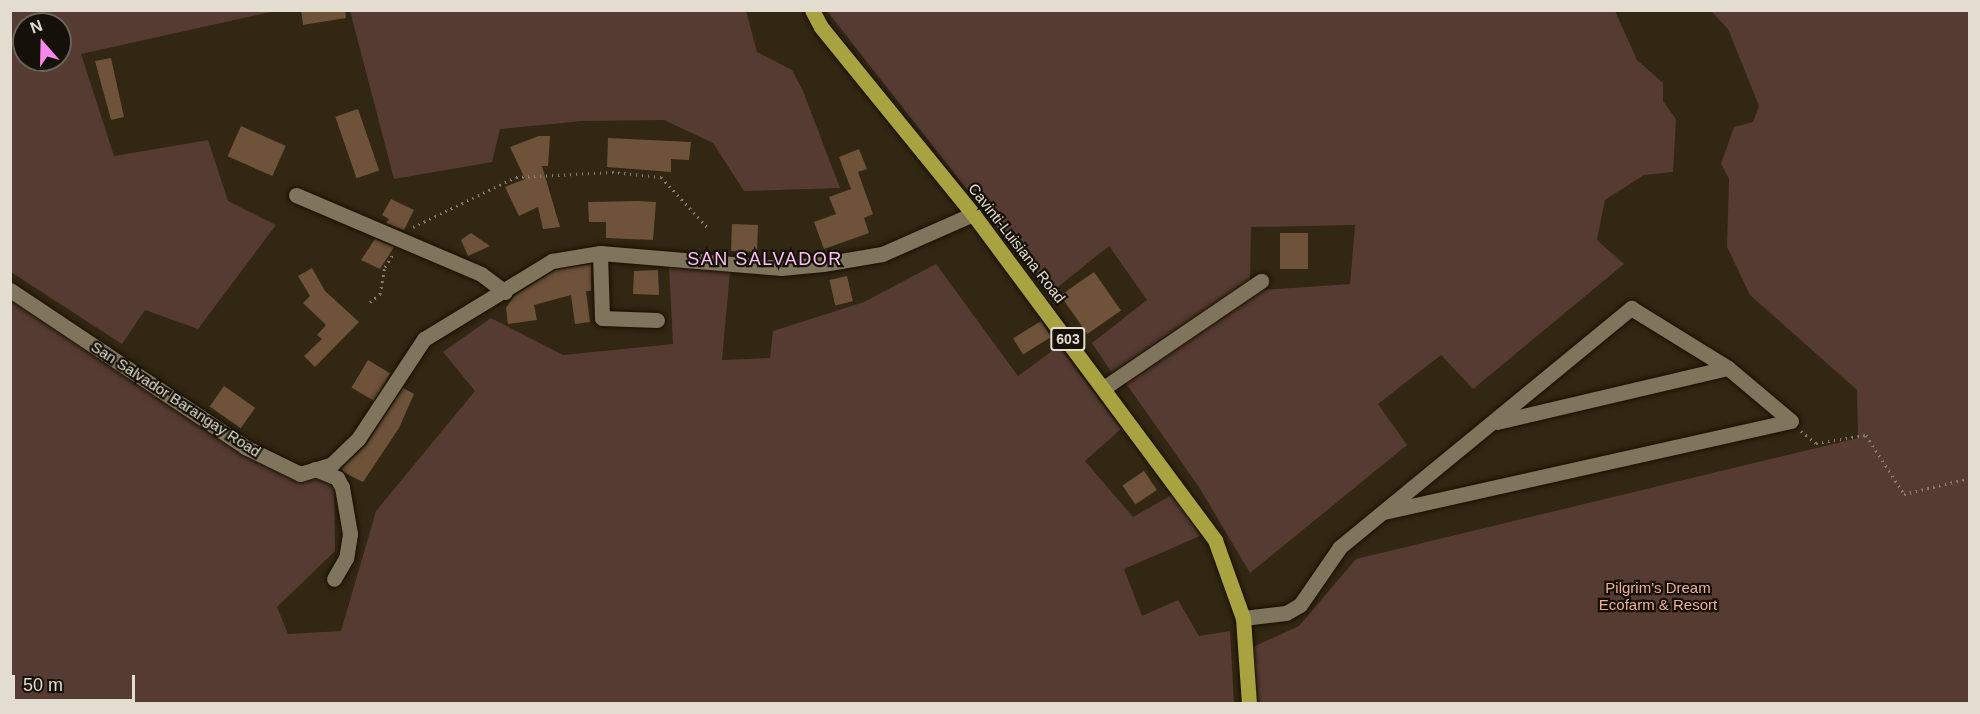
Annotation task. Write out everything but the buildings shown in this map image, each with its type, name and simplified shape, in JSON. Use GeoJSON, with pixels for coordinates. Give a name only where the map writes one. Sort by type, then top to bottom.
{"type":"FeatureCollection","features":[{"type":"Feature","properties":{"kind":"main road","name":"Cavinti-Luisiana Road"},"geometry":{"type":"LineString","coordinates":[[812,10],[821,27],[973,214],[1105,387],[1215,540],[1243,618],[1249,704]]}},
{"type":"Feature","properties":{"kind":"street"},"geometry":{"type":"LineString","coordinates":[[296,195],[482,274],[505,291]]}},
{"type":"Feature","properties":{"kind":"street"},"geometry":{"type":"LineString","coordinates":[[315,470],[332,464],[358,439],[424,339],[552,261],[600,253],[781,268],[823,264],[882,254],[973,214]]}},
{"type":"Feature","properties":{"kind":"street"},"geometry":{"type":"LineString","coordinates":[[600,253],[602,318],[657,320]]}},
{"type":"Feature","properties":{"kind":"street"},"geometry":{"type":"LineString","coordinates":[[1105,387],[1261,281]]}},
{"type":"Feature","properties":{"kind":"street","name":"San Salvador Barangay Road"},"geometry":{"type":"LineString","coordinates":[[10,290],[245,447],[300,474],[315,470]]}},
{"type":"Feature","properties":{"kind":"street"},"geometry":{"type":"LineString","coordinates":[[1243,618],[1293,611],[1340,547],[1631,308],[1728,368],[1791,422]]}},
{"type":"Feature","properties":{"kind":"street"},"geometry":{"type":"LineString","coordinates":[[1492,423],[1728,368]]}},
{"type":"Feature","properties":{"kind":"street"},"geometry":{"type":"LineString","coordinates":[[1381,513],[1791,422]]}},
{"type":"Feature","properties":{"kind":"street"},"geometry":{"type":"LineString","coordinates":[[315,470],[337,478],[342,487],[350,534],[346,558],[334,579]]}},
{"type":"Feature","properties":{"kind":"path"},"geometry":{"type":"LineString","coordinates":[[370,302],[380,294],[385,267],[398,238],[516,177],[612,172],[661,177],[707,227]]}},
{"type":"Feature","properties":{"kind":"path"},"geometry":{"type":"LineString","coordinates":[[1791,422],[1816,443],[1866,435],[1904,494],[1970,478]]}},
{"type":"Feature","properties":{"kind":"green space"},"geometry":{"type":"Polygon","coordinates":[[[10,11],[275,11],[81,54],[114,156],[208,140],[228,201],[276,225],[198,329],[145,310],[122,344],[11,272],[10,11]]]}},
{"type":"Feature","properties":{"kind":"green space"},"geometry":{"type":"Polygon","coordinates":[[[350,11],[746,11],[757,52],[792,70],[803,91],[840,188],[744,191],[713,143],[664,120],[582,121],[500,129],[492,162],[394,179],[350,11]]]}},
{"type":"Feature","properties":{"kind":"green space"},"geometry":{"type":"Polygon","coordinates":[[[827,11],[1615,11],[1637,60],[1663,83],[1663,101],[1676,119],[1673,172],[1644,175],[1605,200],[1597,240],[1624,264],[1473,389],[1441,355],[1378,404],[1407,445],[1250,573],[1199,487],[1125,382],[1262,290],[1350,284],[1355,225],[1251,227],[1250,280],[1112,373],[1092,343],[1147,300],[1109,246],[1049,294],[827,11]]]}},
{"type":"Feature","properties":{"kind":"green space","name":"Pilgrim's Dream Ecofarm & Resort"},"geometry":{"type":"Polygon","coordinates":[[[1711,11],[1969,11],[1969,703],[1255,703],[1253,647],[1299,626],[1356,559],[1858,438],[1857,390],[1750,295],[1727,247],[1729,179],[1721,164],[1734,127],[1753,122],[1759,106],[1728,29],[1711,11]]]}},
{"type":"Feature","properties":{"kind":"green space"},"geometry":{"type":"Polygon","coordinates":[[[936,264],[1018,376],[1059,346],[1121,429],[1085,461],[1133,517],[1175,493],[1200,536],[1124,569],[1142,616],[1178,600],[1199,636],[1230,631],[1234,703],[11,704],[11,298],[287,476],[334,481],[335,551],[277,607],[288,634],[341,631],[376,511],[475,391],[443,352],[491,318],[563,355],[673,344],[669,267],[730,272],[722,360],[770,358],[773,331],[864,302],[936,264]]]}},
{"type":"Feature","properties":{"kind":"district","name":"SAN SALVADOR"},"geometry":{"type":"Point","coordinates":[765,259]}}]}
